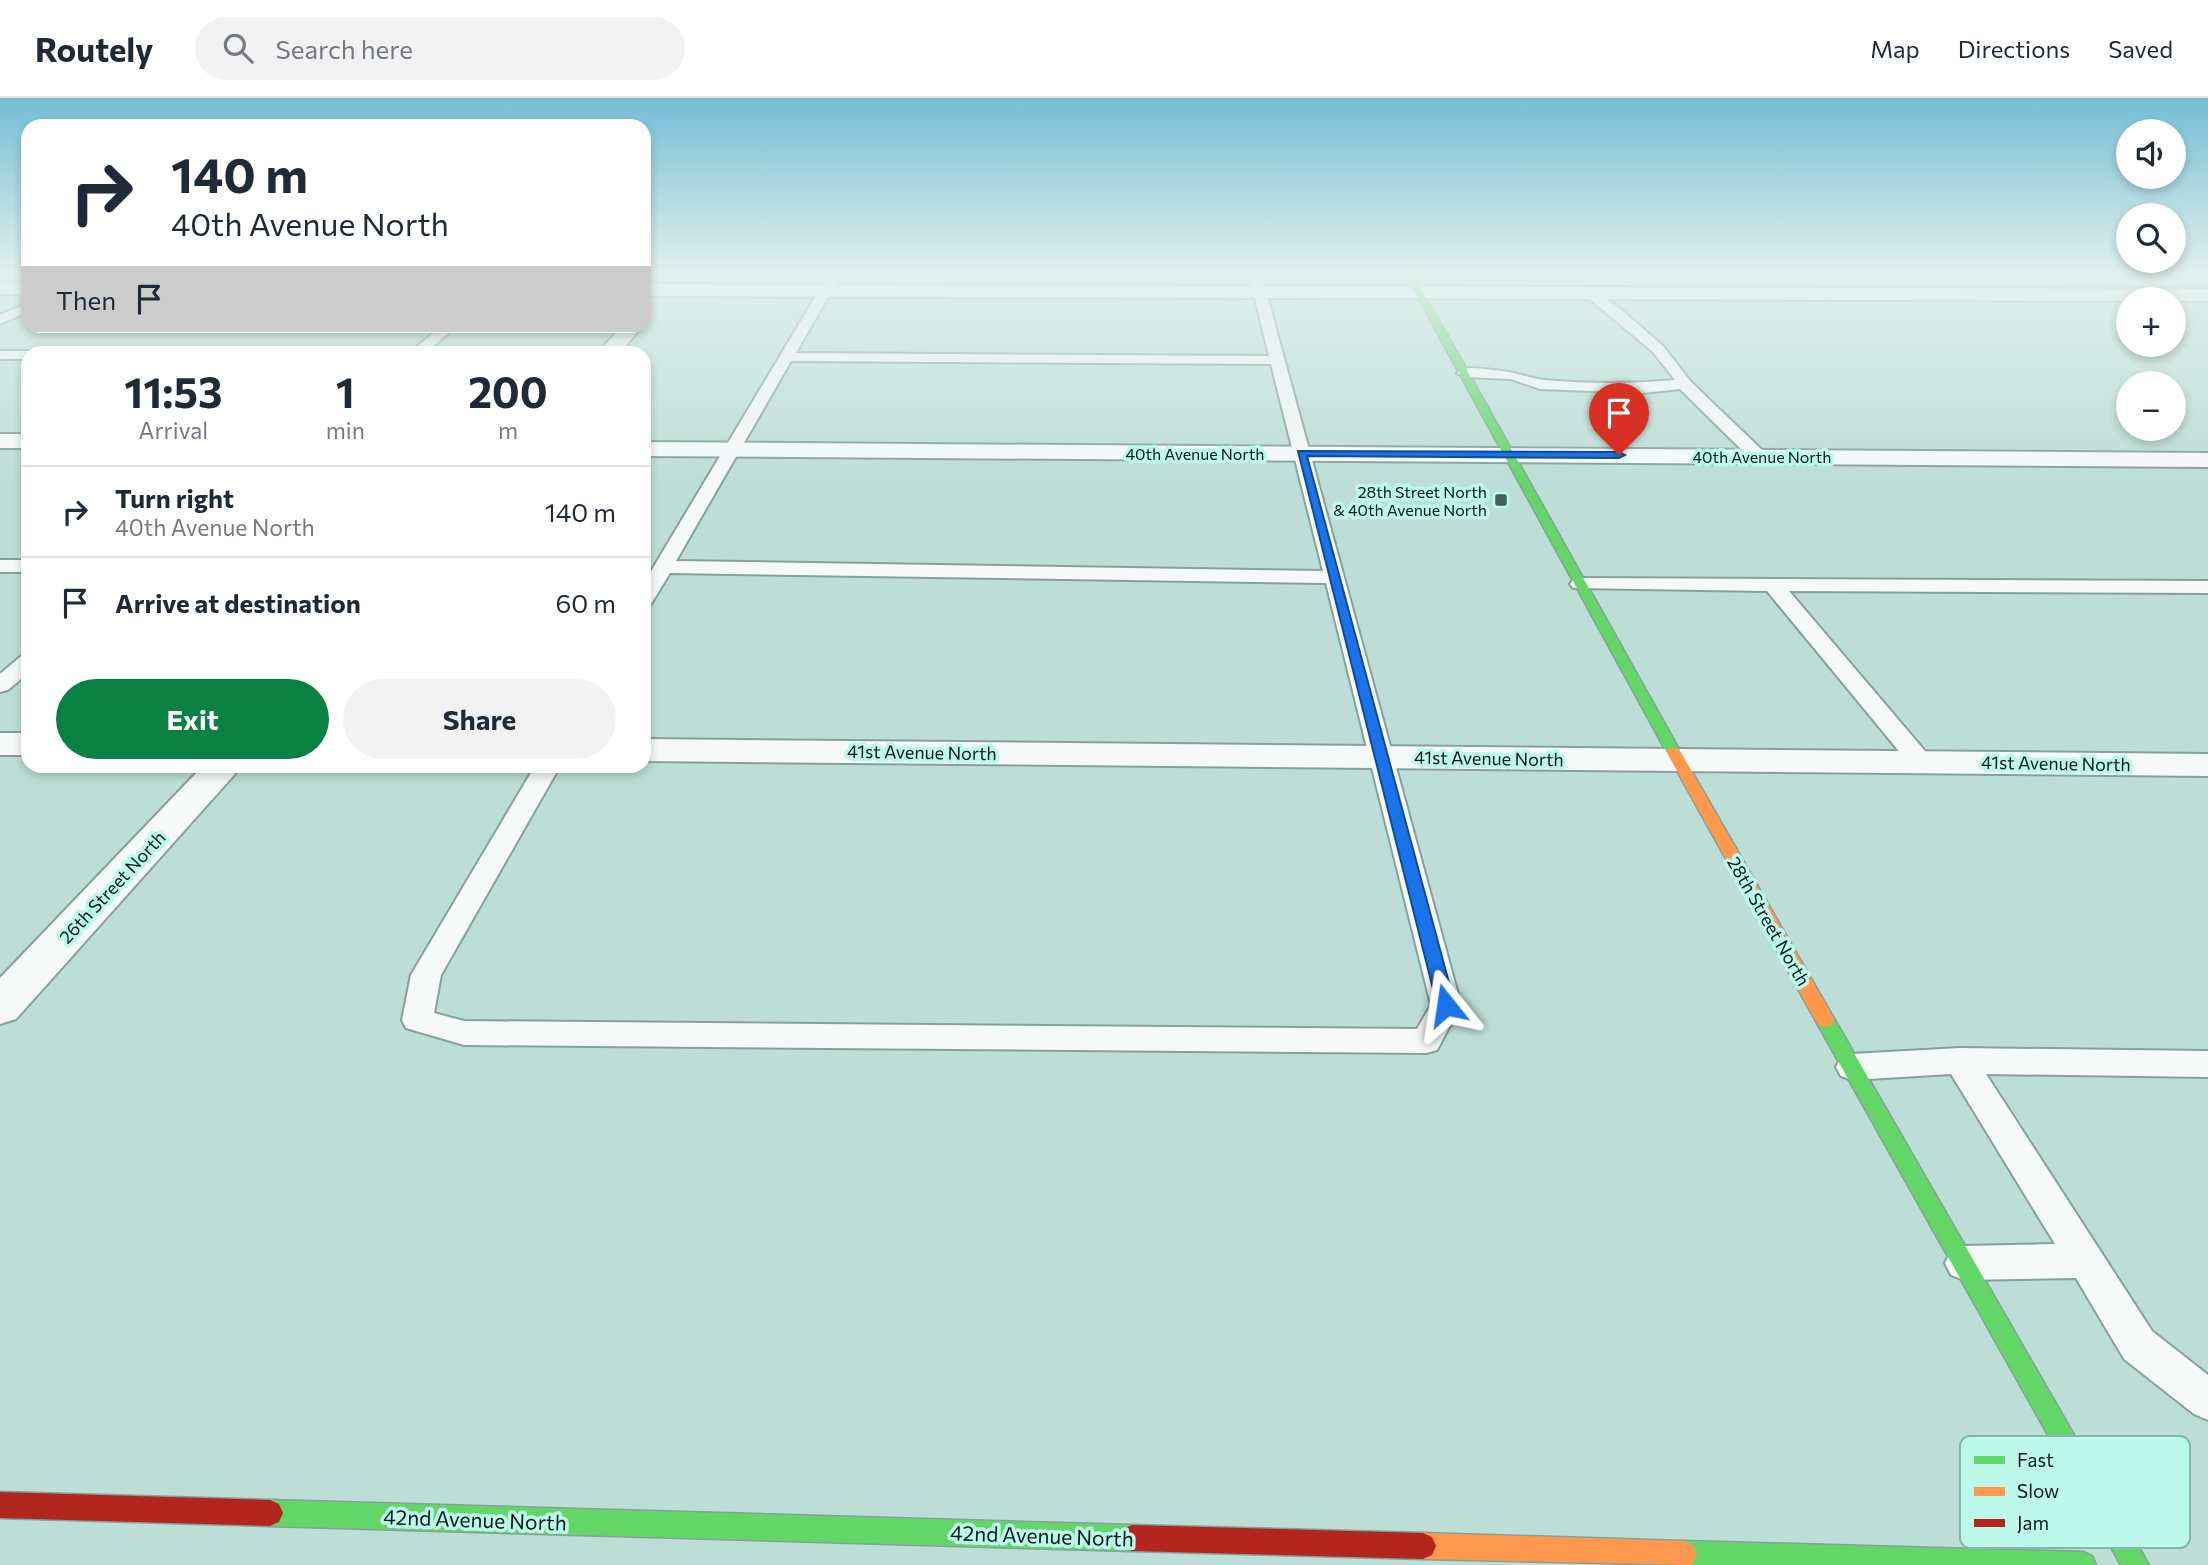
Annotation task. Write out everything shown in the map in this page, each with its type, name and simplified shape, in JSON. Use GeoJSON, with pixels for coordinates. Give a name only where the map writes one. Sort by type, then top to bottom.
{"type":"FeatureCollection","features":[{"type":"Feature","properties":{"kind":"street","name":"28th Street North"},"geometry":{"type":"LineString","coordinates":[[1447,342],[1677,759],[2063,1436]]}},
{"type":"Feature","properties":{"kind":"street"},"geometry":{"type":"LineString","coordinates":[[0,441],[21,441]]}},
{"type":"Feature","properties":{"kind":"street","name":"40th Avenue North"},"geometry":{"type":"LineString","coordinates":[[651,449],[2208,460]]}},
{"type":"Feature","properties":{"kind":"street"},"geometry":{"type":"LineString","coordinates":[[0,744],[21,744]]}},
{"type":"Feature","properties":{"kind":"street","name":"41st Avenue North"},"geometry":{"type":"LineString","coordinates":[[651,750],[2208,765]]}},
{"type":"Feature","properties":{"kind":"street","name":"26th Street North"},"geometry":{"type":"LineString","coordinates":[[0,1007],[217,773]]}},
{"type":"Feature","properties":{"kind":"street","name":"42nd Avenue North"},"geometry":{"type":"LineString","coordinates":[[0,1505],[2083,1565]]}},
{"type":"Feature","properties":{"kind":"street","name":"28th Street North"},"geometry":{"type":"LineString","coordinates":[[2126,1548],[2136,1565]]}},
{"type":"Feature","properties":{"kind":"lane"},"geometry":{"type":"LineString","coordinates":[[651,588],[795,342]]}},
{"type":"Feature","properties":{"kind":"lane"},"geometry":{"type":"LineString","coordinates":[[544,773],[426,975],[417,1020],[464,1033],[1426,1041],[1446,1005],[1272,342]]}},
{"type":"Feature","properties":{"kind":"lane"},"geometry":{"type":"LineString","coordinates":[[1650,342],[1682,377],[1684,384],[1758,456]]}},
{"type":"Feature","properties":{"kind":"lane"},"geometry":{"type":"LineString","coordinates":[[0,355],[21,355]]}},
{"type":"Feature","properties":{"kind":"lane"},"geometry":{"type":"LineString","coordinates":[[786,357],[1277,360]]}},
{"type":"Feature","properties":{"kind":"lane"},"geometry":{"type":"LineString","coordinates":[[1464,373],[1513,375],[1540,384],[1571,386],[1643,388],[1684,384]]}},
{"type":"Feature","properties":{"kind":"lane"},"geometry":{"type":"LineString","coordinates":[[0,566],[21,566]]}},
{"type":"Feature","properties":{"kind":"lane"},"geometry":{"type":"LineString","coordinates":[[663,567],[1333,577]]}},
{"type":"Feature","properties":{"kind":"lane"},"geometry":{"type":"LineString","coordinates":[[1580,584],[2208,587]]}},
{"type":"Feature","properties":{"kind":"lane"},"geometry":{"type":"LineString","coordinates":[[1773,585],[1922,762]]}},
{"type":"Feature","properties":{"kind":"lane"},"geometry":{"type":"LineString","coordinates":[[0,685],[21,668]]}},
{"type":"Feature","properties":{"kind":"lane"},"geometry":{"type":"LineString","coordinates":[[1960,1061],[2138,1345],[2208,1400]]}},
{"type":"Feature","properties":{"kind":"lane"},"geometry":{"type":"LineString","coordinates":[[1852,1067],[1960,1061],[2208,1064]]}},
{"type":"Feature","properties":{"kind":"lane"},"geometry":{"type":"LineString","coordinates":[[1964,1263],[2085,1261]]}},
{"type":"Feature","properties":{"kind":"traffic: fast"},"geometry":{"type":"LineString","coordinates":[[1447,342],[1673,751]]}},
{"type":"Feature","properties":{"kind":"traffic: fast"},"geometry":{"type":"LineString","coordinates":[[1825,1020],[2062,1436]]}},
{"type":"Feature","properties":{"kind":"traffic: fast"},"geometry":{"type":"LineString","coordinates":[[270,1513],[1132,1538]]}},
{"type":"Feature","properties":{"kind":"traffic: fast"},"geometry":{"type":"LineString","coordinates":[[2126,1548],[2136,1565]]}},
{"type":"Feature","properties":{"kind":"traffic: fast"},"geometry":{"type":"LineString","coordinates":[[1684,1554],[2083,1565]]}},
{"type":"Feature","properties":{"kind":"traffic: slow"},"geometry":{"type":"LineString","coordinates":[[1673,751],[1825,1020]]}},
{"type":"Feature","properties":{"kind":"traffic: slow"},"geometry":{"type":"LineString","coordinates":[[1423,1546],[1684,1554]]}},
{"type":"Feature","properties":{"kind":"traffic: jam"},"geometry":{"type":"LineString","coordinates":[[0,1505],[270,1513]]}},
{"type":"Feature","properties":{"kind":"traffic: jam"},"geometry":{"type":"LineString","coordinates":[[1132,1538],[1423,1546]]}},
{"type":"Feature","properties":{"kind":"place","name":"28th Street North & 40th Avenue North"},"geometry":{"type":"Point","coordinates":[1501,500]}},
{"type":"Feature","properties":{"kind":"route"},"geometry":{"type":"LineString","coordinates":[[1446,1005],[1301,453],[1619,455]]}}]}
